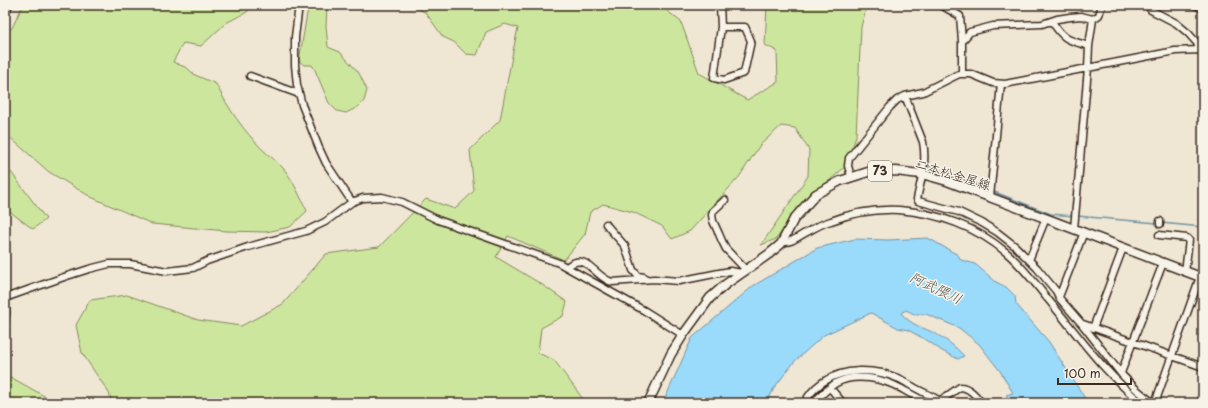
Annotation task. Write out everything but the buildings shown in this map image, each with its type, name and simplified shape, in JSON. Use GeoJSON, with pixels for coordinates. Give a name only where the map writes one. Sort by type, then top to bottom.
{"type":"FeatureCollection","features":[{"type":"Feature","properties":{"kind":"main road","name":"二本松金屋線"},"geometry":{"type":"LineString","coordinates":[[648,403],[671,354],[710,298],[726,284],[769,254],[782,242],[794,219],[816,194],[834,183],[851,176],[868,172],[896,171],[922,174],[967,188],[991,193],[1046,218],[1202,278]]}},
{"type":"Feature","properties":{"kind":"street"},"geometry":{"type":"LineString","coordinates":[[5,14],[10,5]]}},
{"type":"Feature","properties":{"kind":"street"},"geometry":{"type":"LineString","coordinates":[[299,5],[295,37],[295,66],[302,106],[326,163],[352,202]]}},
{"type":"Feature","properties":{"kind":"street"},"geometry":{"type":"LineString","coordinates":[[720,5],[721,27],[714,78],[724,80],[744,74],[751,41],[745,27],[721,27]]}},
{"type":"Feature","properties":{"kind":"street"},"geometry":{"type":"LineString","coordinates":[[941,5],[960,16],[962,74]]}},
{"type":"Feature","properties":{"kind":"street"},"geometry":{"type":"LineString","coordinates":[[962,41],[970,32],[993,26],[1042,24],[1057,19],[1081,16],[1093,19],[1099,15],[1102,5]]}},
{"type":"Feature","properties":{"kind":"street"},"geometry":{"type":"LineString","coordinates":[[851,176],[848,166],[849,158],[890,107],[897,100],[905,96],[923,92],[948,78],[962,74],[971,74],[992,83],[1009,84],[1175,51],[1201,51],[1197,43],[1188,33],[1176,23],[1151,10],[1147,5]]}},
{"type":"Feature","properties":{"kind":"street"},"geometry":{"type":"LineString","coordinates":[[1194,5],[1203,8]]}},
{"type":"Feature","properties":{"kind":"street"},"geometry":{"type":"LineString","coordinates":[[1074,229],[1089,46],[1093,19]]}},
{"type":"Feature","properties":{"kind":"street"},"geometry":{"type":"LineString","coordinates":[[1052,21],[1062,36],[1072,41],[1089,46]]}},
{"type":"Feature","properties":{"kind":"street"},"geometry":{"type":"LineString","coordinates":[[250,76],[299,94]]}},
{"type":"Feature","properties":{"kind":"street"},"geometry":{"type":"LineString","coordinates":[[991,193],[1002,84]]}},
{"type":"Feature","properties":{"kind":"street"},"geometry":{"type":"LineString","coordinates":[[905,96],[923,142],[925,160],[917,199],[918,201],[959,212],[982,223],[1015,246],[1056,291],[1059,297],[1121,373],[1136,389],[1154,403],[1202,278]]}},
{"type":"Feature","properties":{"kind":"street"},"geometry":{"type":"LineString","coordinates":[[5,321],[5,298],[64,277],[109,264],[130,264],[167,271],[193,268],[248,247],[306,231],[325,222],[352,202],[363,198],[373,197],[389,198],[402,202],[438,220],[567,267],[645,311],[683,335]]}},
{"type":"Feature","properties":{"kind":"street"},"geometry":{"type":"LineString","coordinates":[[725,200],[713,211],[713,221],[726,249],[744,271]]}},
{"type":"Feature","properties":{"kind":"street"},"geometry":{"type":"LineString","coordinates":[[782,242],[788,243],[806,232],[831,220],[858,213],[874,211],[898,210],[914,212],[960,224],[979,233],[1007,254],[1040,289],[1116,380],[1142,403]]}},
{"type":"Feature","properties":{"kind":"street"},"geometry":{"type":"LineString","coordinates":[[1029,260],[1046,218]]}},
{"type":"Feature","properties":{"kind":"street"},"geometry":{"type":"LineString","coordinates":[[606,224],[625,246],[635,274],[651,279]]}},
{"type":"Feature","properties":{"kind":"street"},"geometry":{"type":"LineString","coordinates":[[1059,297],[1084,232]]}},
{"type":"Feature","properties":{"kind":"street"},"geometry":{"type":"LineString","coordinates":[[1159,236],[1187,238],[1189,240],[1185,272]]}},
{"type":"Feature","properties":{"kind":"street"},"geometry":{"type":"LineString","coordinates":[[1093,328],[1123,248]]}},
{"type":"Feature","properties":{"kind":"street"},"geometry":{"type":"LineString","coordinates":[[567,267],[575,262],[582,262],[607,281],[612,282],[651,279],[679,281],[719,272],[744,271]]}},
{"type":"Feature","properties":{"kind":"street"},"geometry":{"type":"LineString","coordinates":[[1121,373],[1163,263]]}},
{"type":"Feature","properties":{"kind":"street"},"geometry":{"type":"LineString","coordinates":[[1081,323],[1203,367]]}},
{"type":"Feature","properties":{"kind":"street"},"geometry":{"type":"LineString","coordinates":[[805,403],[815,389],[828,379],[854,371],[872,372],[898,378],[938,402],[960,387],[967,388],[982,403]]}},
{"type":"Feature","properties":{"kind":"street"},"geometry":{"type":"LineString","coordinates":[[812,403],[837,382],[849,379],[870,378],[892,384],[918,401],[930,403]]}},
{"type":"Feature","properties":{"kind":"street"},"geometry":{"type":"LineString","coordinates":[[830,388],[843,403]]}},
{"type":"Feature","properties":{"kind":"street"},"geometry":{"type":"LineString","coordinates":[[1200,403],[1203,394]]}},
{"type":"Feature","properties":{"kind":"green space"},"geometry":{"type":"Polygon","coordinates":[[[23,5],[252,5],[247,12],[226,23],[201,46],[183,43],[173,62],[187,68],[195,75],[216,84],[242,126],[255,142],[281,165],[287,173],[307,211],[290,227],[266,232],[227,231],[152,224],[91,197],[49,172],[5,133],[5,33],[12,28],[23,5]]]}},
{"type":"Feature","properties":{"kind":"green space"},"geometry":{"type":"Polygon","coordinates":[[[310,5],[327,5],[326,26],[328,47],[340,52],[359,73],[367,90],[364,101],[358,107],[346,113],[337,111],[329,103],[312,65],[304,65],[299,61],[308,8],[310,5]]]}},
{"type":"Feature","properties":{"kind":"green space"},"geometry":{"type":"Polygon","coordinates":[[[412,5],[660,5],[681,22],[699,73],[747,100],[778,82],[777,51],[765,45],[767,5],[867,5],[861,27],[856,136],[847,165],[802,205],[776,239],[761,245],[808,176],[809,150],[795,128],[781,126],[760,145],[739,177],[690,231],[672,239],[662,226],[633,212],[603,204],[590,212],[585,234],[564,260],[508,236],[496,257],[541,284],[567,302],[563,316],[541,328],[538,353],[554,360],[586,403],[112,403],[109,393],[82,353],[76,325],[90,300],[127,295],[198,320],[241,326],[283,304],[326,254],[379,247],[426,199],[455,209],[474,191],[470,150],[500,120],[518,28],[505,24],[486,32],[477,55],[466,54],[454,42],[443,37],[426,13],[412,5]]]}},
{"type":"Feature","properties":{"kind":"green space"},"geometry":{"type":"Polygon","coordinates":[[[5,169],[11,172],[46,219],[33,229],[5,208],[5,169]]]}},
{"type":"Feature","properties":{"kind":"green space"},"geometry":{"type":"Polygon","coordinates":[[[5,374],[46,397],[52,403],[5,403],[5,374]]]}},
{"type":"Feature","properties":{"kind":"water","name":"阿武隈川"},"geometry":{"type":"Polygon","coordinates":[[[928,238],[958,255],[961,260],[975,264],[996,282],[1006,287],[1015,296],[1016,304],[1049,342],[1088,403],[1012,403],[1006,395],[1013,393],[1000,371],[979,344],[959,328],[926,314],[914,314],[906,310],[901,313],[909,321],[944,339],[964,356],[958,359],[908,330],[898,328],[871,313],[824,335],[795,361],[774,388],[767,403],[663,403],[692,338],[753,286],[817,248],[855,239],[888,240],[928,238]]]}},
{"type":"Feature","properties":{"kind":"waterway"},"geometry":{"type":"LineString","coordinates":[[929,166],[988,189]]}},
{"type":"Feature","properties":{"kind":"waterway"},"geometry":{"type":"LineString","coordinates":[[992,191],[1051,214],[1074,216]]}},
{"type":"Feature","properties":{"kind":"waterway"},"geometry":{"type":"LineString","coordinates":[[1077,216],[1157,223]]}},
{"type":"Feature","properties":{"kind":"waterway"},"geometry":{"type":"LineString","coordinates":[[1161,223],[1203,227]]}}]}
